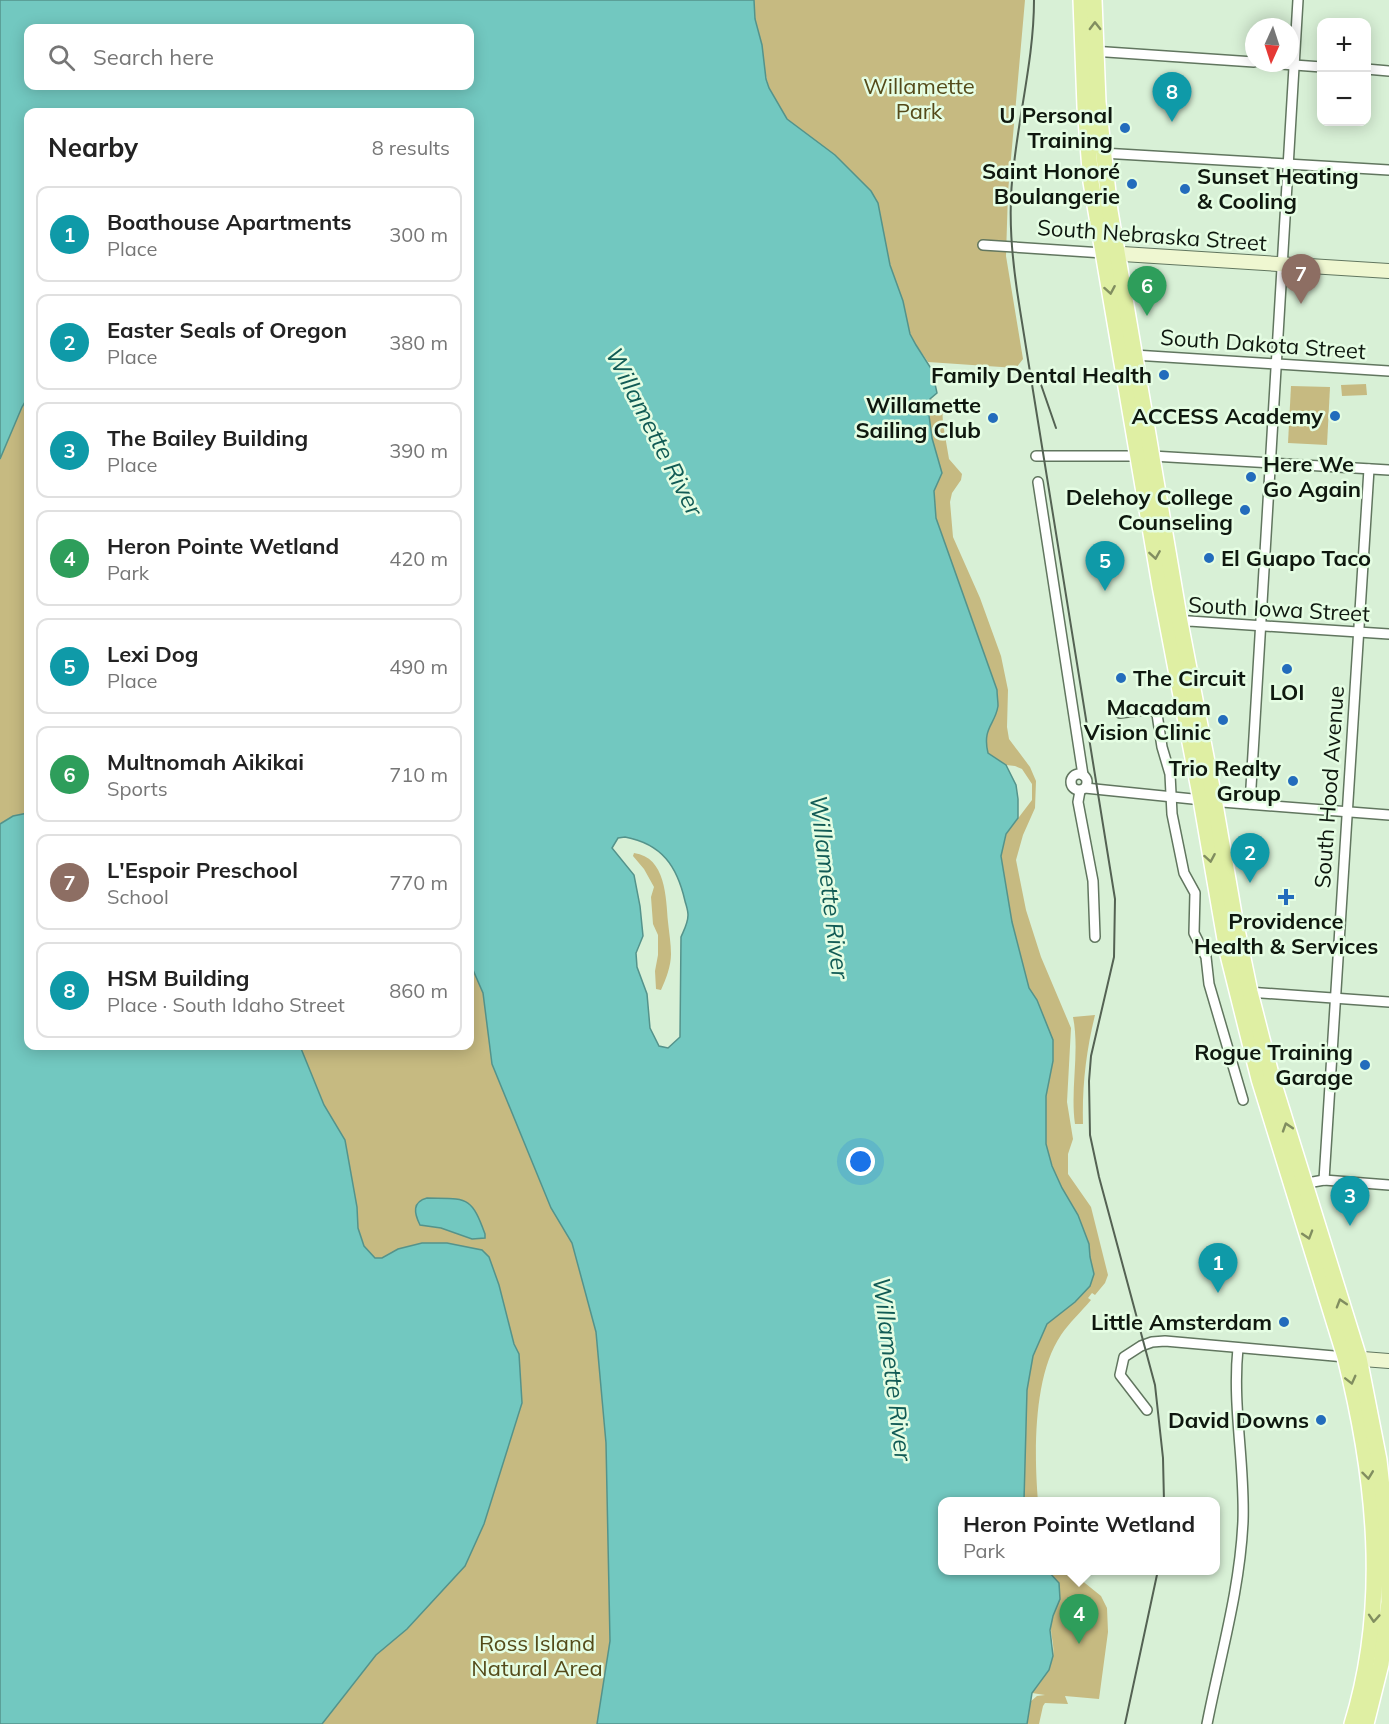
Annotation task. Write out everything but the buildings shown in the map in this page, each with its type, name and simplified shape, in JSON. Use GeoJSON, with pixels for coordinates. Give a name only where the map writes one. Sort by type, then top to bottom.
{"type":"FeatureCollection","features":[{"type":"Feature","properties":{"kind":"main road"},"geometry":{"type":"LineString","coordinates":[[1081,0],[1102,153],[1110,253],[1174,625],[1234,920],[1243,993],[1272,1078],[1299,1185],[1384,1461],[1389,1602],[1376,1688],[1366,1724]]}},
{"type":"Feature","properties":{"kind":"main road"},"geometry":{"type":"LineString","coordinates":[[1094,0],[1085,107],[1091,182],[1134,355],[1145,456]]}},
{"type":"Feature","properties":{"kind":"main road"},"geometry":{"type":"LineString","coordinates":[[1352,1358],[1376,1559],[1373,1633],[1364,1685],[1352,1724]]}},
{"type":"Feature","properties":{"kind":"main road"},"geometry":{"type":"LineString","coordinates":[[1373,1522],[1378,1546],[1383,1555],[1389,1559]]}},
{"type":"Feature","properties":{"kind":"street"},"geometry":{"type":"LineString","coordinates":[[1297,18],[1298,0]]}},
{"type":"Feature","properties":{"kind":"street"},"geometry":{"type":"LineString","coordinates":[[1089,51],[1245,61]]}},
{"type":"Feature","properties":{"kind":"street"},"geometry":{"type":"LineString","coordinates":[[1299,65],[1317,67]]}},
{"type":"Feature","properties":{"kind":"street"},"geometry":{"type":"LineString","coordinates":[[1371,69],[1389,71]]}},
{"type":"Feature","properties":{"kind":"street"},"geometry":{"type":"LineString","coordinates":[[1250,804],[1259,625],[1295,72]]}},
{"type":"Feature","properties":{"kind":"street"},"geometry":{"type":"LineString","coordinates":[[1102,153],[1389,170]]}},
{"type":"Feature","properties":{"kind":"street","name":"South Nebraska Street"},"geometry":{"type":"LineString","coordinates":[[983,245],[1389,271]]}},
{"type":"Feature","properties":{"kind":"street","name":"South Dakota Street"},"geometry":{"type":"LineString","coordinates":[[1134,355],[1389,371]]}},
{"type":"Feature","properties":{"kind":"street"},"geometry":{"type":"LineString","coordinates":[[1036,456],[1145,456],[1389,470]]}},
{"type":"Feature","properties":{"kind":"street","name":"South Hood Avenue"},"geometry":{"type":"LineString","coordinates":[[1324,1180],[1369,469]]}},
{"type":"Feature","properties":{"kind":"street"},"geometry":{"type":"LineString","coordinates":[[1038,482],[1083,775],[1088,781],[1082,789],[1078,802],[1093,881],[1095,937]]}},
{"type":"Feature","properties":{"kind":"street","name":"South Iowa Street"},"geometry":{"type":"LineString","coordinates":[[1174,625],[1189,621],[1389,634]]}},
{"type":"Feature","properties":{"kind":"street"},"geometry":{"type":"LineString","coordinates":[[1120,713],[1148,709],[1156,711],[1162,747],[1170,774],[1172,814],[1184,873],[1195,893],[1194,933],[1206,957],[1209,984],[1243,1100]]}},
{"type":"Feature","properties":{"kind":"street"},"geometry":{"type":"LineString","coordinates":[[1083,775],[1076,774],[1071,780],[1072,787],[1208,801],[1389,815]]}},
{"type":"Feature","properties":{"kind":"street"},"geometry":{"type":"LineString","coordinates":[[1243,993],[1389,1002]]}},
{"type":"Feature","properties":{"kind":"street"},"geometry":{"type":"LineString","coordinates":[[1299,1185],[1324,1180],[1389,1185]]}},
{"type":"Feature","properties":{"kind":"street"},"geometry":{"type":"LineString","coordinates":[[1147,1410],[1120,1375],[1124,1357],[1152,1342],[1187,1343],[1389,1361]]}},
{"type":"Feature","properties":{"kind":"street"},"geometry":{"type":"LineString","coordinates":[[1207,1724],[1233,1607],[1242,1538],[1242,1455],[1235,1381],[1238,1348]]}},
{"type":"Feature","properties":{"kind":"green space","name":"Willamette Park"},"geometry":{"type":"Polygon","coordinates":[[[754,0],[1025,0],[1008,192],[1006,256],[1023,359],[1016,368],[928,362],[910,334],[903,301],[890,265],[880,212],[871,191],[835,155],[787,119],[769,88],[755,19],[754,0]]]}},
{"type":"Feature","properties":{"kind":"green space"},"geometry":{"type":"Polygon","coordinates":[[[1366,384],[1367,395],[1342,396],[1341,385],[1366,384]]]}},
{"type":"Feature","properties":{"kind":"green space"},"geometry":{"type":"Polygon","coordinates":[[[1291,386],[1330,387],[1327,445],[1288,443],[1291,386]]]}},
{"type":"Feature","properties":{"kind":"green space"},"geometry":{"type":"Polygon","coordinates":[[[930,399],[942,404],[949,459],[962,474],[950,502],[953,537],[980,598],[1001,656],[1008,690],[1009,739],[1030,767],[1036,781],[1035,808],[1023,835],[1016,860],[1026,910],[1041,957],[1071,1028],[1067,1102],[1073,1139],[1068,1154],[1068,1174],[1091,1207],[1108,1275],[1105,1283],[1095,1295],[1092,1293],[1088,1298],[1091,1300],[1061,1335],[1045,1372],[1040,1393],[1036,1439],[1038,1497],[1024,1497],[1027,1389],[1033,1356],[1047,1324],[1075,1302],[1094,1274],[1089,1244],[1078,1215],[1052,1166],[1046,1144],[1046,1096],[1053,1061],[1037,1000],[1029,988],[1012,922],[1001,856],[1006,834],[1032,800],[1032,784],[1022,769],[1006,765],[988,753],[985,741],[990,722],[998,708],[997,690],[936,518],[934,491],[942,473],[932,438],[928,408],[930,399]]]}},
{"type":"Feature","properties":{"kind":"green space"},"geometry":{"type":"Polygon","coordinates":[[[24,404],[24,814],[13,816],[0,824],[0,459],[24,404]]]}},
{"type":"Feature","properties":{"kind":"green space"},"geometry":{"type":"Polygon","coordinates":[[[634,853],[645,856],[653,862],[665,891],[671,954],[668,972],[661,990],[656,989],[658,935],[653,924],[651,897],[654,887],[644,869],[633,856],[634,853]]]}},
{"type":"Feature","properties":{"kind":"green space","name":"Ross Island Natural Area"},"geometry":{"type":"Polygon","coordinates":[[[474,972],[483,993],[492,1064],[551,1208],[572,1243],[596,1332],[606,1443],[610,1526],[608,1540],[610,1641],[597,1724],[322,1724],[376,1655],[407,1629],[465,1566],[484,1524],[522,1403],[519,1354],[514,1344],[499,1285],[489,1257],[481,1250],[447,1243],[422,1243],[398,1249],[382,1258],[375,1258],[364,1246],[358,1228],[357,1207],[345,1140],[324,1105],[302,1050],[474,1050],[474,972]]]}},
{"type":"Feature","properties":{"kind":"green space"},"geometry":{"type":"Polygon","coordinates":[[[1095,1015],[1085,1069],[1083,1124],[1075,1124],[1076,1044],[1073,1017],[1095,1015]]]}},
{"type":"Feature","properties":{"kind":"green space"},"geometry":{"type":"Polygon","coordinates":[[[1052,1575],[1075,1575],[1101,1596],[1107,1608],[1108,1632],[1099,1699],[1065,1696],[1068,1704],[1045,1703],[1039,1724],[1027,1724],[1030,1702],[1037,1696],[1045,1695],[1032,1693],[1052,1661],[1051,1624],[1058,1600],[1059,1583],[1052,1575]]]}},
{"type":"Feature","properties":{"kind":"water","name":"Willamette River"},"geometry":{"type":"Polygon","coordinates":[[[0,0],[754,0],[755,19],[769,88],[787,119],[835,155],[871,191],[878,203],[890,265],[903,301],[910,334],[932,370],[937,393],[930,399],[928,408],[932,438],[942,473],[934,491],[936,518],[997,690],[998,706],[988,732],[988,753],[1006,765],[1016,785],[1018,818],[1006,834],[1001,856],[1012,922],[1029,988],[1037,1000],[1053,1040],[1053,1061],[1046,1096],[1046,1144],[1052,1166],[1078,1215],[1089,1244],[1094,1274],[1090,1286],[1075,1302],[1047,1324],[1033,1356],[1027,1390],[1024,1497],[938,1497],[938,1575],[1052,1575],[1059,1583],[1060,1599],[1050,1630],[1053,1656],[1049,1670],[1032,1693],[1027,1724],[597,1724],[610,1641],[606,1443],[596,1332],[572,1243],[551,1208],[492,1064],[483,993],[474,972],[474,108],[24,108],[24,404],[0,459],[0,0]],[[618,838],[612,848],[634,875],[643,936],[636,953],[637,967],[647,994],[650,1028],[659,1046],[668,1048],[680,1037],[681,937],[688,915],[682,888],[666,858],[638,840],[618,838]]]}},
{"type":"Feature","properties":{"kind":"water"},"geometry":{"type":"Polygon","coordinates":[[[24,814],[24,1050],[302,1050],[324,1105],[345,1140],[357,1207],[358,1228],[364,1246],[375,1258],[382,1258],[398,1249],[422,1243],[447,1243],[482,1250],[489,1257],[499,1285],[514,1344],[519,1354],[522,1403],[484,1524],[465,1566],[407,1629],[376,1655],[322,1724],[0,1724],[0,824],[13,816],[24,814]]]}},
{"type":"Feature","properties":{"kind":"water"},"geometry":{"type":"Polygon","coordinates":[[[427,1198],[466,1202],[476,1212],[485,1238],[472,1239],[441,1228],[420,1225],[416,1216],[416,1208],[419,1202],[427,1198]]]}},
{"type":"Feature","properties":{"kind":"railway"},"geometry":{"type":"LineString","coordinates":[[1034,0],[1029,62],[1012,182],[1013,255],[1115,899],[1114,957],[1091,1056],[1090,1135],[1099,1177],[1155,1385],[1163,1458],[1164,1497]]}},
{"type":"Feature","properties":{"kind":"railway"},"geometry":{"type":"LineString","coordinates":[[1037,373],[1056,428]]}},
{"type":"Feature","properties":{"kind":"railway"},"geometry":{"type":"LineString","coordinates":[[1125,1724],[1157,1575]]}},
{"type":"Feature","properties":{"kind":"place","name":"HSM Building"},"geometry":{"type":"Point","coordinates":[1172,122]}},
{"type":"Feature","properties":{"kind":"place","name":"U Personal Training"},"geometry":{"type":"Point","coordinates":[1125,128]}},
{"type":"Feature","properties":{"kind":"place","name":"Saint Honoré Boulangerie"},"geometry":{"type":"Point","coordinates":[1132,184]}},
{"type":"Feature","properties":{"kind":"place","name":"Sunset Heating & Cooling"},"geometry":{"type":"Point","coordinates":[1185,189]}},
{"type":"Feature","properties":{"kind":"place","name":"L'Espoir Preschool"},"geometry":{"type":"Point","coordinates":[1301,304]}},
{"type":"Feature","properties":{"kind":"place","name":"Multnomah Aikikai"},"geometry":{"type":"Point","coordinates":[1147,316]}},
{"type":"Feature","properties":{"kind":"place","name":"Family Dental Health"},"geometry":{"type":"Point","coordinates":[1164,375]}},
{"type":"Feature","properties":{"kind":"place","name":"ACCESS Academy"},"geometry":{"type":"Point","coordinates":[1335,416]}},
{"type":"Feature","properties":{"kind":"place","name":"Willamette Sailing Club"},"geometry":{"type":"Point","coordinates":[993,418]}},
{"type":"Feature","properties":{"kind":"place","name":"Here We Go Again"},"geometry":{"type":"Point","coordinates":[1251,477]}},
{"type":"Feature","properties":{"kind":"place","name":"Delehoy College Counseling"},"geometry":{"type":"Point","coordinates":[1245,510]}},
{"type":"Feature","properties":{"kind":"place","name":"El Guapo Taco"},"geometry":{"type":"Point","coordinates":[1209,558]}},
{"type":"Feature","properties":{"kind":"place","name":"Lexi Dog"},"geometry":{"type":"Point","coordinates":[1105,591]}},
{"type":"Feature","properties":{"kind":"place","name":"LOI"},"geometry":{"type":"Point","coordinates":[1287,669]}},
{"type":"Feature","properties":{"kind":"place","name":"The Circuit"},"geometry":{"type":"Point","coordinates":[1121,678]}},
{"type":"Feature","properties":{"kind":"place","name":"Macadam Vision Clinic"},"geometry":{"type":"Point","coordinates":[1223,720]}},
{"type":"Feature","properties":{"kind":"place","name":"Trio Realty Group"},"geometry":{"type":"Point","coordinates":[1293,781]}},
{"type":"Feature","properties":{"kind":"place","name":"Easter Seals of Oregon"},"geometry":{"type":"Point","coordinates":[1250,883]}},
{"type":"Feature","properties":{"kind":"place","name":"Providence Health & Services"},"geometry":{"type":"Point","coordinates":[1286,897]}},
{"type":"Feature","properties":{"kind":"place","name":"Rogue Training Garage"},"geometry":{"type":"Point","coordinates":[1365,1065]}},
{"type":"Feature","properties":{"kind":"place","name":"The Bailey Building"},"geometry":{"type":"Point","coordinates":[1350,1226]}},
{"type":"Feature","properties":{"kind":"place","name":"Boathouse Apartments"},"geometry":{"type":"Point","coordinates":[1218,1293]}},
{"type":"Feature","properties":{"kind":"place","name":"Little Amsterdam"},"geometry":{"type":"Point","coordinates":[1284,1322]}},
{"type":"Feature","properties":{"kind":"place","name":"David Downs"},"geometry":{"type":"Point","coordinates":[1321,1420]}},
{"type":"Feature","properties":{"kind":"place","name":"Heron Pointe Wetland"},"geometry":{"type":"Point","coordinates":[1079,1644]}}]}
